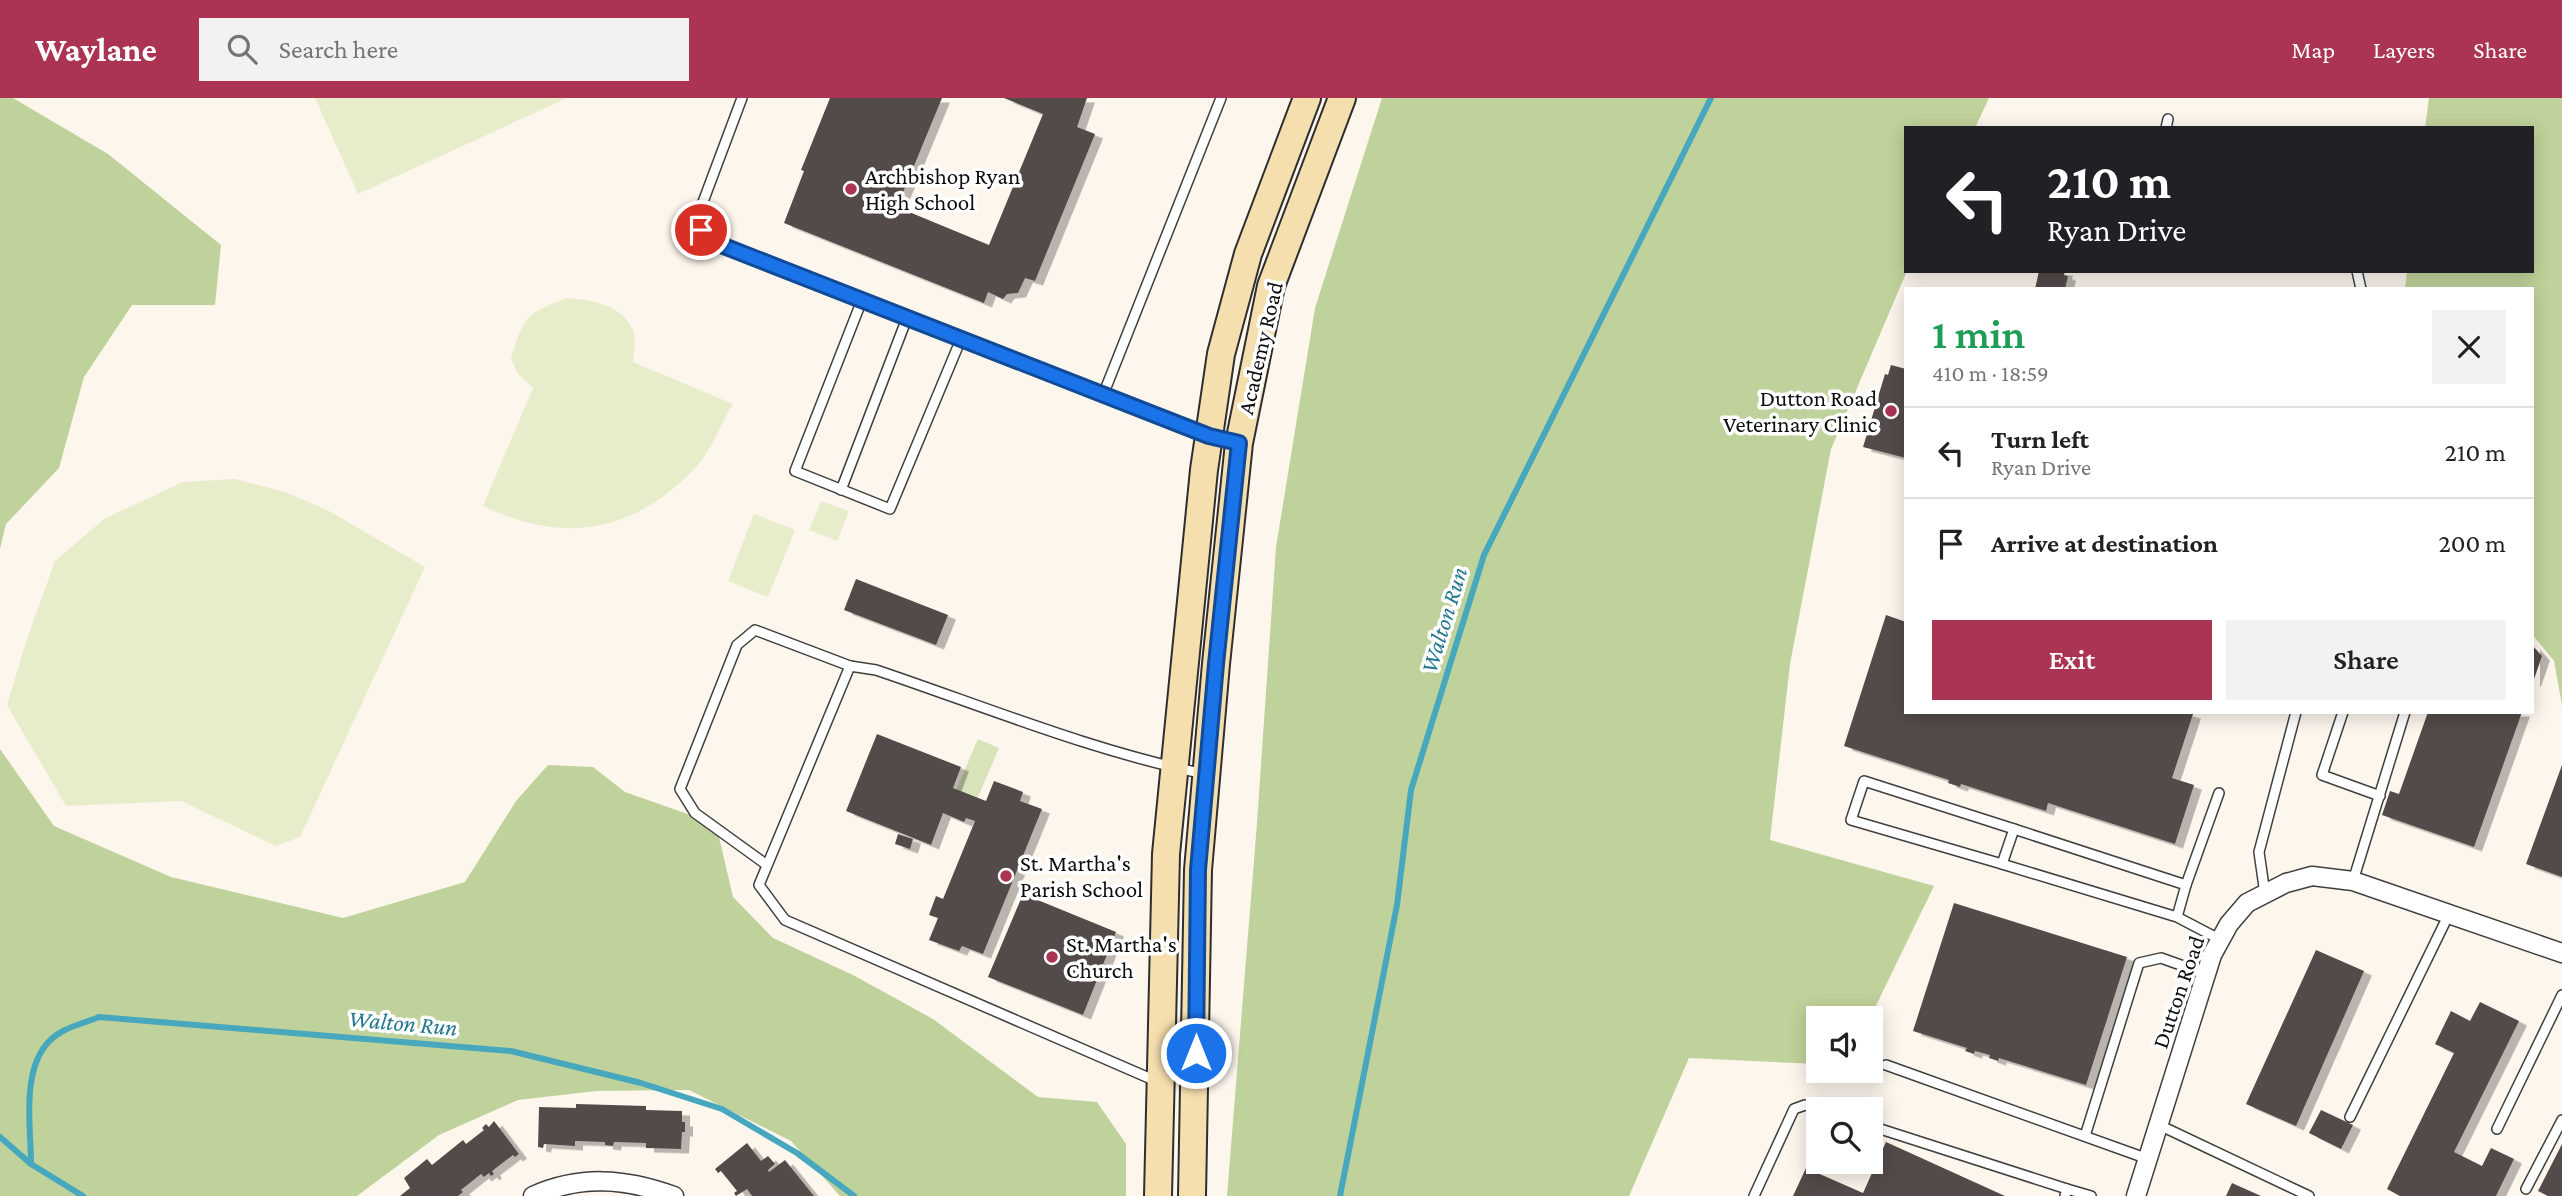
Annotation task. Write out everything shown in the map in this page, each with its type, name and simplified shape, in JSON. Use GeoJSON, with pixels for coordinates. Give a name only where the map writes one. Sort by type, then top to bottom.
{"type":"FeatureCollection","features":[{"type":"Feature","properties":{"kind":"main road","name":"Academy Road"},"geometry":{"type":"LineString","coordinates":[[1158,1196],[1166,854],[1209,436],[1221,354],[1248,254],[1307,98]]}},
{"type":"Feature","properties":{"kind":"main road","name":"Academy Road"},"geometry":{"type":"LineString","coordinates":[[1192,1196],[1198,870],[1239,443],[1271,286],[1342,98]]}},
{"type":"Feature","properties":{"kind":"main road"},"geometry":{"type":"LineString","coordinates":[[1161,1083],[1195,1084]]}},
{"type":"Feature","properties":{"kind":"street","name":"Dutton Road"},"geometry":{"type":"LineString","coordinates":[[2136,1196],[2206,974],[2229,924],[2247,903],[2286,883],[2312,876],[2353,881],[2562,953]]}},
{"type":"Feature","properties":{"kind":"street"},"geometry":{"type":"LineString","coordinates":[[537,1194],[588,1180],[631,1184],[674,1196]]}},
{"type":"Feature","properties":{"kind":"lane"},"geometry":{"type":"LineString","coordinates":[[742,98],[700,210],[701,230],[716,243],[1209,436],[1239,443]]}},
{"type":"Feature","properties":{"kind":"lane"},"geometry":{"type":"LineString","coordinates":[[1103,395],[1221,98]]}},
{"type":"Feature","properties":{"kind":"lane"},"geometry":{"type":"LineString","coordinates":[[862,300],[795,471],[841,490],[890,509],[961,339]]}},
{"type":"Feature","properties":{"kind":"lane"},"geometry":{"type":"LineString","coordinates":[[841,490],[907,318]]}},
{"type":"Feature","properties":{"kind":"lane"},"geometry":{"type":"LineString","coordinates":[[767,865],[695,813],[680,789],[737,645],[755,630],[850,666],[876,670],[1084,740],[1174,768],[1206,774]]}},
{"type":"Feature","properties":{"kind":"lane"},"geometry":{"type":"LineString","coordinates":[[850,666],[759,885],[785,920],[1161,1083]]}},
{"type":"Feature","properties":{"kind":"lane"},"geometry":{"type":"LineString","coordinates":[[2266,894],[2259,852],[2295,714]]}},
{"type":"Feature","properties":{"kind":"lane"},"geometry":{"type":"LineString","coordinates":[[2342,714],[2322,775],[2380,796]]}},
{"type":"Feature","properties":{"kind":"lane"},"geometry":{"type":"LineString","coordinates":[[2353,881],[2404,714]]}},
{"type":"Feature","properties":{"kind":"lane"},"geometry":{"type":"LineString","coordinates":[[2186,885],[1864,781],[1851,820],[2177,917],[2221,940]]}},
{"type":"Feature","properties":{"kind":"lane"},"geometry":{"type":"LineString","coordinates":[[2177,917],[2219,793]]}},
{"type":"Feature","properties":{"kind":"lane"},"geometry":{"type":"LineString","coordinates":[[2002,864],[2014,829]]}},
{"type":"Feature","properties":{"kind":"lane"},"geometry":{"type":"LineString","coordinates":[[2350,1117],[2454,916]]}},
{"type":"Feature","properties":{"kind":"lane"},"geometry":{"type":"LineString","coordinates":[[2085,1136],[2139,963],[2161,958],[2206,974]]}},
{"type":"Feature","properties":{"kind":"lane"},"geometry":{"type":"LineString","coordinates":[[2497,1129],[2562,995]]}},
{"type":"Feature","properties":{"kind":"lane"},"geometry":{"type":"LineString","coordinates":[[1886,1065],[2148,1159]]}},
{"type":"Feature","properties":{"kind":"lane"},"geometry":{"type":"LineString","coordinates":[[1754,1196],[1794,1109],[1806,1105]]}},
{"type":"Feature","properties":{"kind":"lane"},"geometry":{"type":"LineString","coordinates":[[2526,1189],[2562,1120]]}},
{"type":"Feature","properties":{"kind":"lane"},"geometry":{"type":"LineString","coordinates":[[2158,1125],[2309,1196]]}},
{"type":"Feature","properties":{"kind":"lane"},"geometry":{"type":"LineString","coordinates":[[1883,1130],[2066,1193],[2091,1196]]}},
{"type":"Feature","properties":{"kind":"green space"},"geometry":{"type":"Polygon","coordinates":[[[0,98],[13,98],[108,154],[221,245],[215,305],[132,305],[84,377],[59,468],[6,524],[0,549],[0,98]]]}},
{"type":"Feature","properties":{"kind":"green space"},"geometry":{"type":"Polygon","coordinates":[[[315,98],[567,98],[358,194],[315,98]]]}},
{"type":"Feature","properties":{"kind":"green space"},"geometry":{"type":"Polygon","coordinates":[[[1382,98],[1989,98],[1976,126],[1904,126],[1904,273],[1906,273],[1831,449],[1790,664],[1770,840],[1934,886],[1876,1006],[1806,1006],[1806,1063],[1689,1058],[1629,1196],[1227,1196],[1276,547],[1315,308],[1382,98]]]}},
{"type":"Feature","properties":{"kind":"green space"},"geometry":{"type":"Polygon","coordinates":[[[2429,98],[2562,98],[2562,705],[2554,661],[2534,636],[2534,287],[2405,287],[2407,273],[2534,273],[2534,126],[2425,126],[2429,98]]]}},
{"type":"Feature","properties":{"kind":"green space"},"geometry":{"type":"Polygon","coordinates":[[[567,298],[595,302],[620,313],[634,332],[633,362],[733,404],[700,462],[670,491],[646,508],[621,519],[595,526],[568,528],[512,518],[483,506],[533,388],[518,374],[511,359],[519,333],[528,318],[567,298]]]}},
{"type":"Feature","properties":{"kind":"green space"},"geometry":{"type":"Polygon","coordinates":[[[235,479],[285,492],[329,511],[425,567],[300,837],[276,846],[181,801],[66,806],[7,705],[55,561],[104,519],[183,482],[235,479]]]}},
{"type":"Feature","properties":{"kind":"green space"},"geometry":{"type":"Polygon","coordinates":[[[821,501],[849,511],[837,541],[809,530],[821,501]]]}},
{"type":"Feature","properties":{"kind":"green space"},"geometry":{"type":"Polygon","coordinates":[[[754,514],[795,530],[768,597],[728,581],[754,514]]]}},
{"type":"Feature","properties":{"kind":"green space"},"geometry":{"type":"Polygon","coordinates":[[[978,739],[999,748],[977,799],[956,790],[978,739]]]}},
{"type":"Feature","properties":{"kind":"green space"},"geometry":{"type":"Polygon","coordinates":[[[0,749],[54,826],[171,877],[343,918],[465,882],[516,801],[548,765],[593,767],[625,792],[716,824],[733,897],[773,938],[853,975],[933,1019],[1038,1097],[1097,1102],[1126,1144],[1126,1196],[840,1196],[791,1141],[689,1090],[596,1091],[518,1100],[439,1135],[357,1196],[0,1196],[0,749]]]}},
{"type":"Feature","properties":{"kind":"building","name":"Archbishop Ryan High School"},"geometry":{"type":"Polygon","coordinates":[[[830,98],[942,98],[897,207],[989,245],[1043,114],[1004,98],[1087,98],[1077,127],[1095,134],[1035,281],[1025,278],[1018,293],[1007,294],[1003,299],[988,292],[984,303],[784,223],[804,171],[801,170],[830,98]]]}},
{"type":"Feature","properties":{"kind":"building"},"geometry":{"type":"Polygon","coordinates":[[[2039,273],[2064,273],[2068,276],[2065,287],[2035,287],[2039,273]]]}},
{"type":"Feature","properties":{"kind":"building","name":"Dutton Road Veterinary Clinic"},"geometry":{"type":"Polygon","coordinates":[[[1891,365],[1904,368],[1904,457],[1863,447],[1885,374],[1888,375],[1891,365]]]}},
{"type":"Feature","properties":{"kind":"building"},"geometry":{"type":"Polygon","coordinates":[[[856,579],[948,615],[936,645],[844,610],[856,579]]]}},
{"type":"Feature","properties":{"kind":"building"},"geometry":{"type":"Polygon","coordinates":[[[1886,615],[1904,621],[1904,714],[2193,714],[2172,778],[2194,785],[2175,844],[2048,803],[2046,811],[1961,784],[1960,787],[1948,783],[1949,780],[1844,746],[1886,615]]]}},
{"type":"Feature","properties":{"kind":"building"},"geometry":{"type":"Polygon","coordinates":[[[2534,647],[2542,656],[2534,679],[2534,647]]]}},
{"type":"Feature","properties":{"kind":"building"},"geometry":{"type":"Polygon","coordinates":[[[2427,714],[2521,714],[2474,847],[2382,815],[2390,791],[2399,794],[2427,714]]]}},
{"type":"Feature","properties":{"kind":"building"},"geometry":{"type":"Polygon","coordinates":[[[877,734],[961,767],[953,788],[986,801],[994,781],[1023,792],[1020,801],[1042,809],[983,954],[962,946],[959,951],[929,940],[938,918],[929,915],[936,896],[943,899],[975,821],[966,818],[964,822],[943,813],[931,845],[846,811],[877,734]]]}},
{"type":"Feature","properties":{"kind":"building"},"geometry":{"type":"Polygon","coordinates":[[[2562,765],[2562,877],[2526,864],[2562,765]]]}},
{"type":"Feature","properties":{"kind":"building"},"geometry":{"type":"Polygon","coordinates":[[[898,834],[913,839],[910,849],[895,844],[898,834]]]}},
{"type":"Feature","properties":{"kind":"building","name":"St. Martha's Church"},"geometry":{"type":"Polygon","coordinates":[[[1023,894],[1116,932],[1083,1015],[988,977],[1023,894]]]}},
{"type":"Feature","properties":{"kind":"building"},"geometry":{"type":"Polygon","coordinates":[[[1954,903],[2127,957],[2086,1085],[1999,1058],[1998,1061],[1989,1058],[1990,1055],[1975,1051],[1974,1054],[1965,1051],[1967,1048],[1913,1031],[1954,903]]]}},
{"type":"Feature","properties":{"kind":"building"},"geometry":{"type":"Polygon","coordinates":[[[2316,950],[2364,971],[2296,1126],[2246,1104],[2316,950]]]}},
{"type":"Feature","properties":{"kind":"building"},"geometry":{"type":"Polygon","coordinates":[[[2480,1002],[2519,1021],[2454,1152],[2482,1166],[2491,1148],[2514,1159],[2496,1196],[2400,1196],[2387,1189],[2454,1053],[2435,1044],[2451,1011],[2470,1021],[2480,1002]]]}},
{"type":"Feature","properties":{"kind":"building"},"geometry":{"type":"Polygon","coordinates":[[[576,1104],[646,1106],[646,1110],[682,1111],[685,1132],[682,1132],[681,1149],[646,1148],[646,1143],[614,1142],[613,1146],[605,1145],[605,1142],[575,1141],[575,1146],[544,1144],[543,1148],[538,1147],[539,1107],[576,1108],[576,1104]]]}},
{"type":"Feature","properties":{"kind":"building"},"geometry":{"type":"Polygon","coordinates":[[[2321,1110],[2353,1125],[2341,1149],[2309,1133],[2321,1110]]]}},
{"type":"Feature","properties":{"kind":"building"},"geometry":{"type":"Polygon","coordinates":[[[494,1121],[519,1154],[515,1157],[513,1155],[492,1171],[494,1174],[491,1176],[489,1173],[484,1177],[481,1174],[461,1190],[463,1192],[458,1196],[400,1196],[410,1188],[404,1178],[427,1159],[432,1165],[463,1140],[466,1144],[484,1130],[482,1128],[486,1124],[489,1127],[494,1121]]]}},
{"type":"Feature","properties":{"kind":"building"},"geometry":{"type":"Polygon","coordinates":[[[1886,1142],[2005,1196],[1793,1196],[1806,1168],[1806,1174],[1820,1174],[1863,1193],[1872,1174],[1883,1174],[1883,1149],[1886,1142]]]}},
{"type":"Feature","properties":{"kind":"building"},"geometry":{"type":"Polygon","coordinates":[[[747,1143],[761,1161],[768,1156],[775,1164],[769,1172],[785,1160],[814,1196],[752,1196],[747,1189],[736,1196],[734,1193],[737,1191],[721,1171],[718,1173],[715,1169],[747,1143]]]}},
{"type":"Feature","properties":{"kind":"building"},"geometry":{"type":"Polygon","coordinates":[[[2562,1144],[2562,1196],[2548,1196],[2538,1191],[2562,1144]]]}},
{"type":"Feature","properties":{"kind":"building"},"geometry":{"type":"Polygon","coordinates":[[[2232,1183],[2261,1196],[2226,1196],[2232,1183]]]}},
{"type":"Feature","properties":{"kind":"waterway","name":"Walton Run"},"geometry":{"type":"LineString","coordinates":[[1340,1196],[1397,905],[1411,790],[1484,555],[1711,98]]}},
{"type":"Feature","properties":{"kind":"waterway","name":"Walton Run"},"geometry":{"type":"LineString","coordinates":[[31,1164],[30,1090],[39,1056],[49,1042],[63,1031],[99,1017],[511,1051],[641,1083],[722,1109],[797,1153],[854,1196]]}},
{"type":"Feature","properties":{"kind":"waterway"},"geometry":{"type":"LineString","coordinates":[[0,1137],[31,1164],[83,1196]]}},
{"type":"Feature","properties":{"kind":"place","name":"Archbishop Ryan High School"},"geometry":{"type":"Point","coordinates":[851,189]}},
{"type":"Feature","properties":{"kind":"place","name":"Dutton Road Veterinary Clinic"},"geometry":{"type":"Point","coordinates":[1891,411]}},
{"type":"Feature","properties":{"kind":"place","name":"St. Martha's Parish School"},"geometry":{"type":"Point","coordinates":[1006,876]}},
{"type":"Feature","properties":{"kind":"place","name":"St. Martha's Church"},"geometry":{"type":"Point","coordinates":[1052,957]}},
{"type":"Feature","properties":{"kind":"route"},"geometry":{"type":"LineString","coordinates":[[701,230],[716,243],[1209,436],[1239,443],[1198,870],[1196,1053]]}}]}
